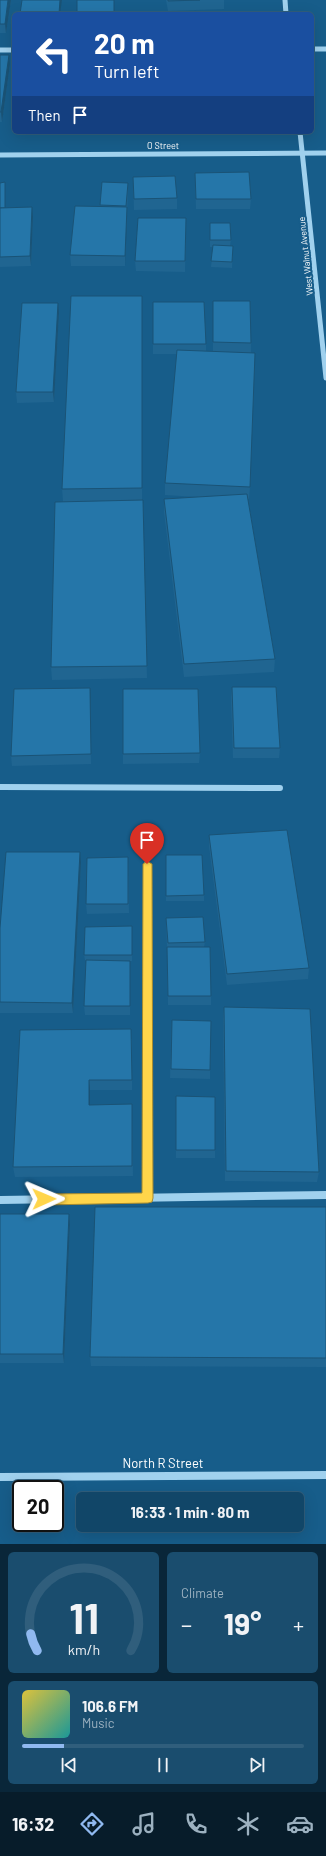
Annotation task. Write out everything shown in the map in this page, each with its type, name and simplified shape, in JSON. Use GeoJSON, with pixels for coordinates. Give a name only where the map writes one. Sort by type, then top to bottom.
{"type":"FeatureCollection","features":[{"type":"Feature","properties":{"kind":"street"},"geometry":{"type":"LineString","coordinates":[[285,0],[286,12]]}},
{"type":"Feature","properties":{"kind":"street"},"geometry":{"type":"LineString","coordinates":[[314,49],[326,49]]}},
{"type":"Feature","properties":{"kind":"street"},"geometry":{"type":"LineString","coordinates":[[0,50],[12,50]]}},
{"type":"Feature","properties":{"kind":"street","name":"West Walnut Avenue"},"geometry":{"type":"LineString","coordinates":[[300,134],[326,378]]}},
{"type":"Feature","properties":{"kind":"street","name":"O Street"},"geometry":{"type":"LineString","coordinates":[[0,155],[326,153]]}},
{"type":"Feature","properties":{"kind":"street"},"geometry":{"type":"LineString","coordinates":[[0,787],[280,788]]}},
{"type":"Feature","properties":{"kind":"street"},"geometry":{"type":"LineString","coordinates":[[147,864],[148,1198]]}},
{"type":"Feature","properties":{"kind":"street"},"geometry":{"type":"LineString","coordinates":[[0,1200],[326,1195]]}},
{"type":"Feature","properties":{"kind":"street","name":"North R Street"},"geometry":{"type":"LineString","coordinates":[[0,1477],[326,1475]]}},
{"type":"Feature","properties":{"kind":"building"},"geometry":{"type":"Polygon","coordinates":[[[0,0],[8,0],[5,24],[0,24],[0,0]]]}},
{"type":"Feature","properties":{"kind":"building"},"geometry":{"type":"Polygon","coordinates":[[[22,0],[60,0],[59,12],[20,12],[22,0]]]}},
{"type":"Feature","properties":{"kind":"building"},"geometry":{"type":"Polygon","coordinates":[[[77,0],[114,0],[114,12],[77,12],[77,0]]]}},
{"type":"Feature","properties":{"kind":"building"},"geometry":{"type":"Polygon","coordinates":[[[168,0],[200,0],[168,1],[168,0]]]}},
{"type":"Feature","properties":{"kind":"building"},"geometry":{"type":"Polygon","coordinates":[[[0,55],[9,55],[1,112],[0,112],[0,55]]]}},
{"type":"Feature","properties":{"kind":"building"},"geometry":{"type":"Polygon","coordinates":[[[249,172],[251,199],[196,199],[195,173],[249,172]]]}},
{"type":"Feature","properties":{"kind":"building"},"geometry":{"type":"Polygon","coordinates":[[[175,176],[177,198],[134,199],[133,177],[175,176]]]}},
{"type":"Feature","properties":{"kind":"building"},"geometry":{"type":"Polygon","coordinates":[[[5,182],[5,208],[0,208],[0,183],[5,182]]]}},
{"type":"Feature","properties":{"kind":"building"},"geometry":{"type":"Polygon","coordinates":[[[102,182],[128,183],[126,206],[100,205],[102,182]]]}},
{"type":"Feature","properties":{"kind":"building"},"geometry":{"type":"Polygon","coordinates":[[[75,206],[127,207],[125,256],[70,255],[75,206]]]}},
{"type":"Feature","properties":{"kind":"building"},"geometry":{"type":"Polygon","coordinates":[[[32,207],[30,256],[0,257],[0,208],[32,207]]]}},
{"type":"Feature","properties":{"kind":"building"},"geometry":{"type":"Polygon","coordinates":[[[138,218],[186,218],[185,261],[135,261],[138,218]]]}},
{"type":"Feature","properties":{"kind":"building"},"geometry":{"type":"Polygon","coordinates":[[[210,223],[230,223],[231,240],[210,240],[210,223]]]}},
{"type":"Feature","properties":{"kind":"building"},"geometry":{"type":"Polygon","coordinates":[[[213,245],[233,246],[232,262],[211,261],[213,245]]]}},
{"type":"Feature","properties":{"kind":"building"},"geometry":{"type":"Polygon","coordinates":[[[71,296],[142,296],[142,488],[62,489],[71,296]]]}},
{"type":"Feature","properties":{"kind":"building"},"geometry":{"type":"Polygon","coordinates":[[[213,301],[250,301],[251,343],[213,342],[213,301]]]}},
{"type":"Feature","properties":{"kind":"building"},"geometry":{"type":"Polygon","coordinates":[[[153,302],[204,302],[206,344],[153,344],[153,302]]]}},
{"type":"Feature","properties":{"kind":"building"},"geometry":{"type":"Polygon","coordinates":[[[22,303],[58,303],[53,392],[16,392],[22,303]]]}},
{"type":"Feature","properties":{"kind":"building"},"geometry":{"type":"Polygon","coordinates":[[[177,350],[255,353],[250,487],[165,483],[177,350]]]}},
{"type":"Feature","properties":{"kind":"building"},"geometry":{"type":"Polygon","coordinates":[[[247,494],[275,659],[184,664],[164,499],[247,494]]]}},
{"type":"Feature","properties":{"kind":"building"},"geometry":{"type":"Polygon","coordinates":[[[143,500],[147,666],[51,667],[55,502],[143,500]]]}},
{"type":"Feature","properties":{"kind":"building"},"geometry":{"type":"Polygon","coordinates":[[[232,687],[276,687],[280,748],[234,748],[232,687]]]}},
{"type":"Feature","properties":{"kind":"building"},"geometry":{"type":"Polygon","coordinates":[[[90,688],[91,754],[11,756],[14,689],[90,688]]]}},
{"type":"Feature","properties":{"kind":"building"},"geometry":{"type":"Polygon","coordinates":[[[123,689],[198,689],[200,753],[123,754],[123,689]]]}},
{"type":"Feature","properties":{"kind":"building"},"geometry":{"type":"Polygon","coordinates":[[[287,830],[309,968],[227,974],[209,835],[287,830]]]}},
{"type":"Feature","properties":{"kind":"building"},"geometry":{"type":"Polygon","coordinates":[[[6,852],[80,852],[72,1003],[0,1002],[0,928],[6,852]]]}},
{"type":"Feature","properties":{"kind":"building"},"geometry":{"type":"Polygon","coordinates":[[[166,855],[202,855],[204,895],[166,896],[166,855]]]}},
{"type":"Feature","properties":{"kind":"building"},"geometry":{"type":"Polygon","coordinates":[[[128,857],[128,904],[86,904],[87,858],[128,857]]]}},
{"type":"Feature","properties":{"kind":"building"},"geometry":{"type":"Polygon","coordinates":[[[203,917],[205,942],[168,943],[166,918],[203,917]]]}},
{"type":"Feature","properties":{"kind":"building"},"geometry":{"type":"Polygon","coordinates":[[[132,926],[132,955],[84,955],[85,927],[132,926]]]}},
{"type":"Feature","properties":{"kind":"building"},"geometry":{"type":"Polygon","coordinates":[[[167,947],[210,947],[211,996],[168,996],[167,947]]]}},
{"type":"Feature","properties":{"kind":"building"},"geometry":{"type":"Polygon","coordinates":[[[86,960],[130,961],[130,1006],[84,1006],[86,960]]]}},
{"type":"Feature","properties":{"kind":"building"},"geometry":{"type":"Polygon","coordinates":[[[224,1007],[310,1009],[319,1172],[226,1171],[224,1007]]]}},
{"type":"Feature","properties":{"kind":"building"},"geometry":{"type":"Polygon","coordinates":[[[172,1020],[211,1021],[210,1070],[171,1069],[172,1020]]]}},
{"type":"Feature","properties":{"kind":"building"},"geometry":{"type":"Polygon","coordinates":[[[131,1029],[132,1080],[89,1080],[89,1105],[132,1104],[132,1166],[13,1167],[20,1030],[131,1029]]]}},
{"type":"Feature","properties":{"kind":"building"},"geometry":{"type":"Polygon","coordinates":[[[176,1096],[215,1097],[215,1150],[176,1150],[176,1096]]]}},
{"type":"Feature","properties":{"kind":"building"},"geometry":{"type":"Polygon","coordinates":[[[95,1207],[326,1207],[326,1358],[90,1357],[95,1207]]]}},
{"type":"Feature","properties":{"kind":"building"},"geometry":{"type":"Polygon","coordinates":[[[0,1214],[69,1214],[63,1354],[0,1354],[0,1214]]]}},
{"type":"Feature","properties":{"kind":"route"},"geometry":{"type":"LineString","coordinates":[[44,1199],[148,1198],[147,864]]}}]}
